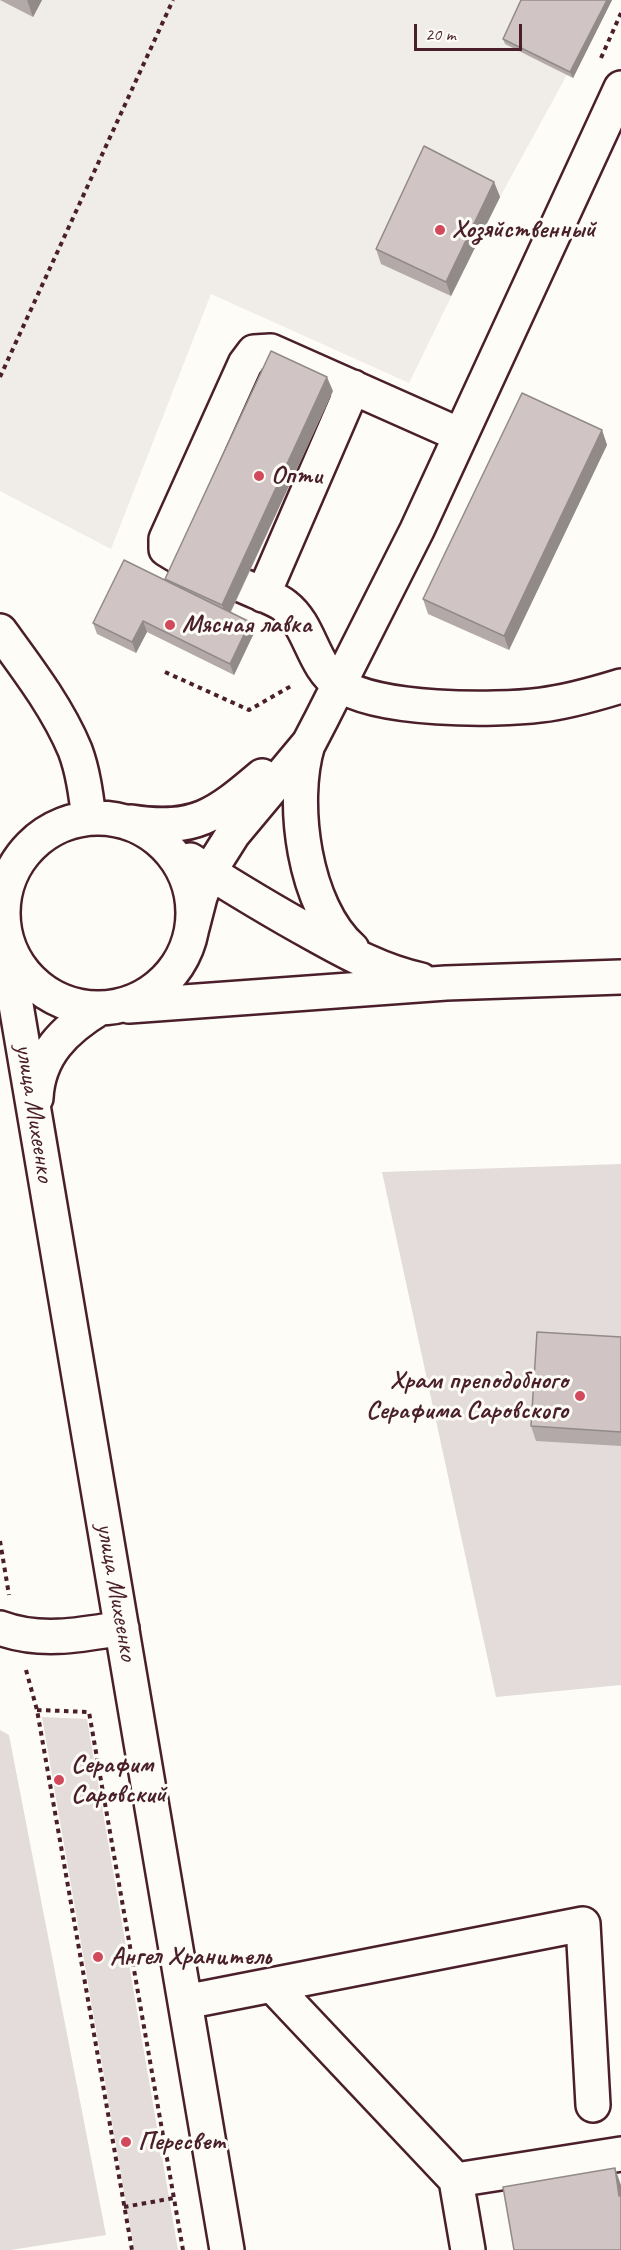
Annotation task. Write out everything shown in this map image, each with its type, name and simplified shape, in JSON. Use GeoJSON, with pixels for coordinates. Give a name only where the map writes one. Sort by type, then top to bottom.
{"type":"FeatureCollection","features":[{"type":"Feature","properties":{"kind":"street"},"geometry":{"type":"LineString","coordinates":[[364,960],[345,944],[334,929],[317,893],[309,866],[301,794],[303,760],[313,735],[417,530],[621,88]]}},
{"type":"Feature","properties":{"kind":"street"},"geometry":{"type":"LineString","coordinates":[[460,435],[270,351],[254,352],[245,364],[165,539],[166,549],[285,605],[303,625],[325,669],[339,684],[379,701],[487,707],[541,705],[621,687]]}},
{"type":"Feature","properties":{"kind":"street"},"geometry":{"type":"LineString","coordinates":[[263,595],[353,387]]}},
{"type":"Feature","properties":{"kind":"street"},"geometry":{"type":"LineString","coordinates":[[0,632],[56,713],[75,750],[84,784],[102,819]]}},
{"type":"Feature","properties":{"kind":"street"},"geometry":{"type":"LineString","coordinates":[[313,735],[218,812],[199,821],[147,825],[102,819],[62,825],[39,837],[20,857],[8,881],[2,907],[2,934],[17,964],[39,989],[68,1004],[110,1007],[446,983],[621,977]]}},
{"type":"Feature","properties":{"kind":"street"},"geometry":{"type":"LineString","coordinates":[[35,1114],[37,1082],[45,1058],[68,1030],[110,1007],[146,996],[168,978],[184,955],[209,872],[233,834],[313,735]]}},
{"type":"Feature","properties":{"kind":"street"},"geometry":{"type":"LineString","coordinates":[[102,819],[140,827],[254,901],[364,960],[418,979],[446,983]]}},
{"type":"Feature","properties":{"kind":"street"},"geometry":{"type":"LineString","coordinates":[[162,843],[182,867],[192,897],[192,928]]}},
{"type":"Feature","properties":{"kind":"street","name":"улица Михеенко"},"geometry":{"type":"LineString","coordinates":[[2,934],[9,1021],[35,1114],[227,2250]]}},
{"type":"Feature","properties":{"kind":"street"},"geometry":{"type":"LineString","coordinates":[[8,1631],[48,1638],[122,1628]]}},
{"type":"Feature","properties":{"kind":"street"},"geometry":{"type":"LineString","coordinates":[[185,2002],[583,1924],[593,2105]]}},
{"type":"Feature","properties":{"kind":"street"},"geometry":{"type":"LineString","coordinates":[[272,1985],[456,2180],[468,2250]]}},
{"type":"Feature","properties":{"kind":"street"},"geometry":{"type":"LineString","coordinates":[[456,2180],[621,2154]]}},
{"type":"Feature","properties":{"kind":"path"},"geometry":{"type":"LineString","coordinates":[[0,377],[173,0]]}},
{"type":"Feature","properties":{"kind":"path"},"geometry":{"type":"LineString","coordinates":[[0,1541],[8,1631],[37,1710],[132,2250]]}},
{"type":"Feature","properties":{"kind":"path"},"geometry":{"type":"LineString","coordinates":[[37,1710],[89,1712],[183,2250]]}},
{"type":"Feature","properties":{"kind":"path"},"geometry":{"type":"LineString","coordinates":[[124,2207],[174,2198]]}},
{"type":"Feature","properties":{"kind":"shaded area"},"geometry":{"type":"Polygon","coordinates":[[[0,0],[608,0],[500,197],[409,383],[211,294],[111,549],[0,491],[0,0]]]}},
{"type":"Feature","properties":{"kind":"shaded area"},"geometry":{"type":"Polygon","coordinates":[[[621,1164],[621,1685],[496,1697],[382,1172],[621,1164]]]}},
{"type":"Feature","properties":{"kind":"shaded area"},"geometry":{"type":"Polygon","coordinates":[[[42,1717],[87,1719],[178,2250],[134,2250],[42,1717]]]}},
{"type":"Feature","properties":{"kind":"shaded area"},"geometry":{"type":"Polygon","coordinates":[[[0,1730],[9,1735],[106,2235],[11,2250],[0,2250],[0,1730]]]}},
{"type":"Feature","properties":{"kind":"building"},"geometry":{"type":"Polygon","coordinates":[[[521,0],[607,0],[570,72],[503,39],[521,0]]]}},
{"type":"Feature","properties":{"kind":"building","name":"Хозяйственный"},"geometry":{"type":"Polygon","coordinates":[[[424,146],[494,182],[446,282],[376,249],[424,146]]]}},
{"type":"Feature","properties":{"kind":"building","name":"Опти"},"geometry":{"type":"Polygon","coordinates":[[[271,351],[327,377],[222,605],[165,579],[271,351]]]}},
{"type":"Feature","properties":{"kind":"building"},"geometry":{"type":"Polygon","coordinates":[[[522,393],[602,430],[504,636],[423,599],[522,393]]]}},
{"type":"Feature","properties":{"kind":"building","name":"Мясная лавка"},"geometry":{"type":"Polygon","coordinates":[[[124,560],[250,622],[230,664],[143,621],[132,642],[93,623],[124,560]]]}},
{"type":"Feature","properties":{"kind":"building","name":"Храм преподобного Серафима Саровского"},"geometry":{"type":"Polygon","coordinates":[[[537,1332],[621,1337],[621,1432],[531,1426],[537,1332]]]}},
{"type":"Feature","properties":{"kind":"building"},"geometry":{"type":"Polygon","coordinates":[[[615,2168],[619,2196],[621,2195],[621,2250],[514,2250],[503,2187],[615,2168]]]}},
{"type":"Feature","properties":{"kind":"place","name":"Хозяйственный"},"geometry":{"type":"Point","coordinates":[440,230]}},
{"type":"Feature","properties":{"kind":"place","name":"Опти"},"geometry":{"type":"Point","coordinates":[259,476]}},
{"type":"Feature","properties":{"kind":"place","name":"Мясная лавка"},"geometry":{"type":"Point","coordinates":[170,625]}},
{"type":"Feature","properties":{"kind":"place","name":"Храм преподобного Серафима Саровского"},"geometry":{"type":"Point","coordinates":[580,1396]}},
{"type":"Feature","properties":{"kind":"place","name":"Серафим Саровский"},"geometry":{"type":"Point","coordinates":[59,1780]}},
{"type":"Feature","properties":{"kind":"place","name":"Ангел Хранитель"},"geometry":{"type":"Point","coordinates":[98,1957]}},
{"type":"Feature","properties":{"kind":"place","name":"Пересвет"},"geometry":{"type":"Point","coordinates":[126,2142]}}]}
